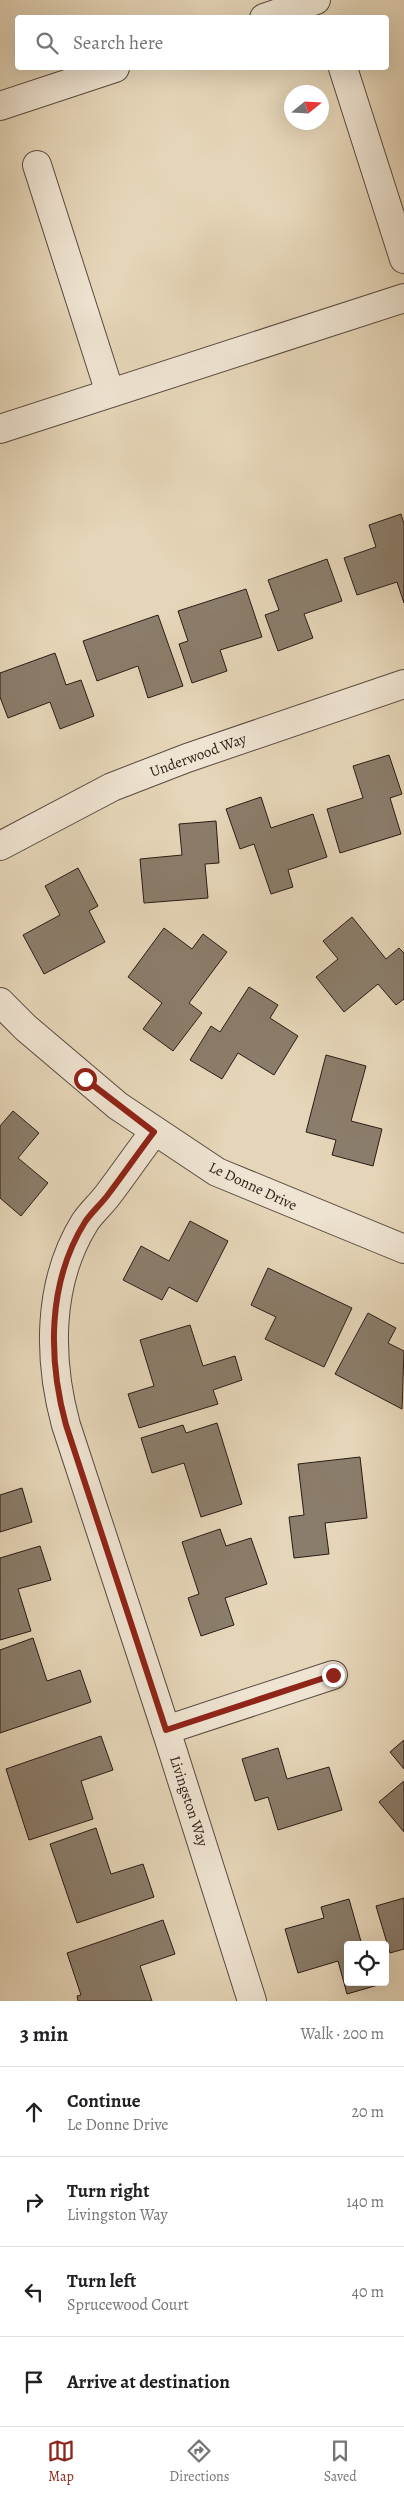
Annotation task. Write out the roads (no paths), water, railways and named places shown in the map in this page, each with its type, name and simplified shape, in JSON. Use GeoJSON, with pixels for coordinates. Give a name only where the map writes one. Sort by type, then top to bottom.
{"type":"FeatureCollection","features":[{"type":"Feature","properties":{"kind":"street"},"geometry":{"type":"LineString","coordinates":[[273,15],[316,0]]}},
{"type":"Feature","properties":{"kind":"street"},"geometry":{"type":"LineString","coordinates":[[0,106],[109,70]]}},
{"type":"Feature","properties":{"kind":"street"},"geometry":{"type":"LineString","coordinates":[[344,70],[404,259]]}},
{"type":"Feature","properties":{"kind":"street"},"geometry":{"type":"LineString","coordinates":[[37,165],[110,393]]}},
{"type":"Feature","properties":{"kind":"street"},"geometry":{"type":"LineString","coordinates":[[0,429],[404,298]]}},
{"type":"Feature","properties":{"kind":"street","name":"Underwood Way"},"geometry":{"type":"LineString","coordinates":[[0,846],[112,787],[187,758],[404,684]]}},
{"type":"Feature","properties":{"kind":"street","name":"Le Donne Drive"},"geometry":{"type":"LineString","coordinates":[[0,1002],[85,1079],[154,1132],[217,1172],[404,1249]]}},
{"type":"Feature","properties":{"kind":"street","name":"Livingston Way"},"geometry":{"type":"LineString","coordinates":[[154,1132],[85,1222],[70,1255],[60,1288],[54,1323],[53,1358],[57,1393],[66,1425],[252,2001]]}},
{"type":"Feature","properties":{"kind":"street"},"geometry":{"type":"LineString","coordinates":[[166,1730],[333,1675]]}}]}
